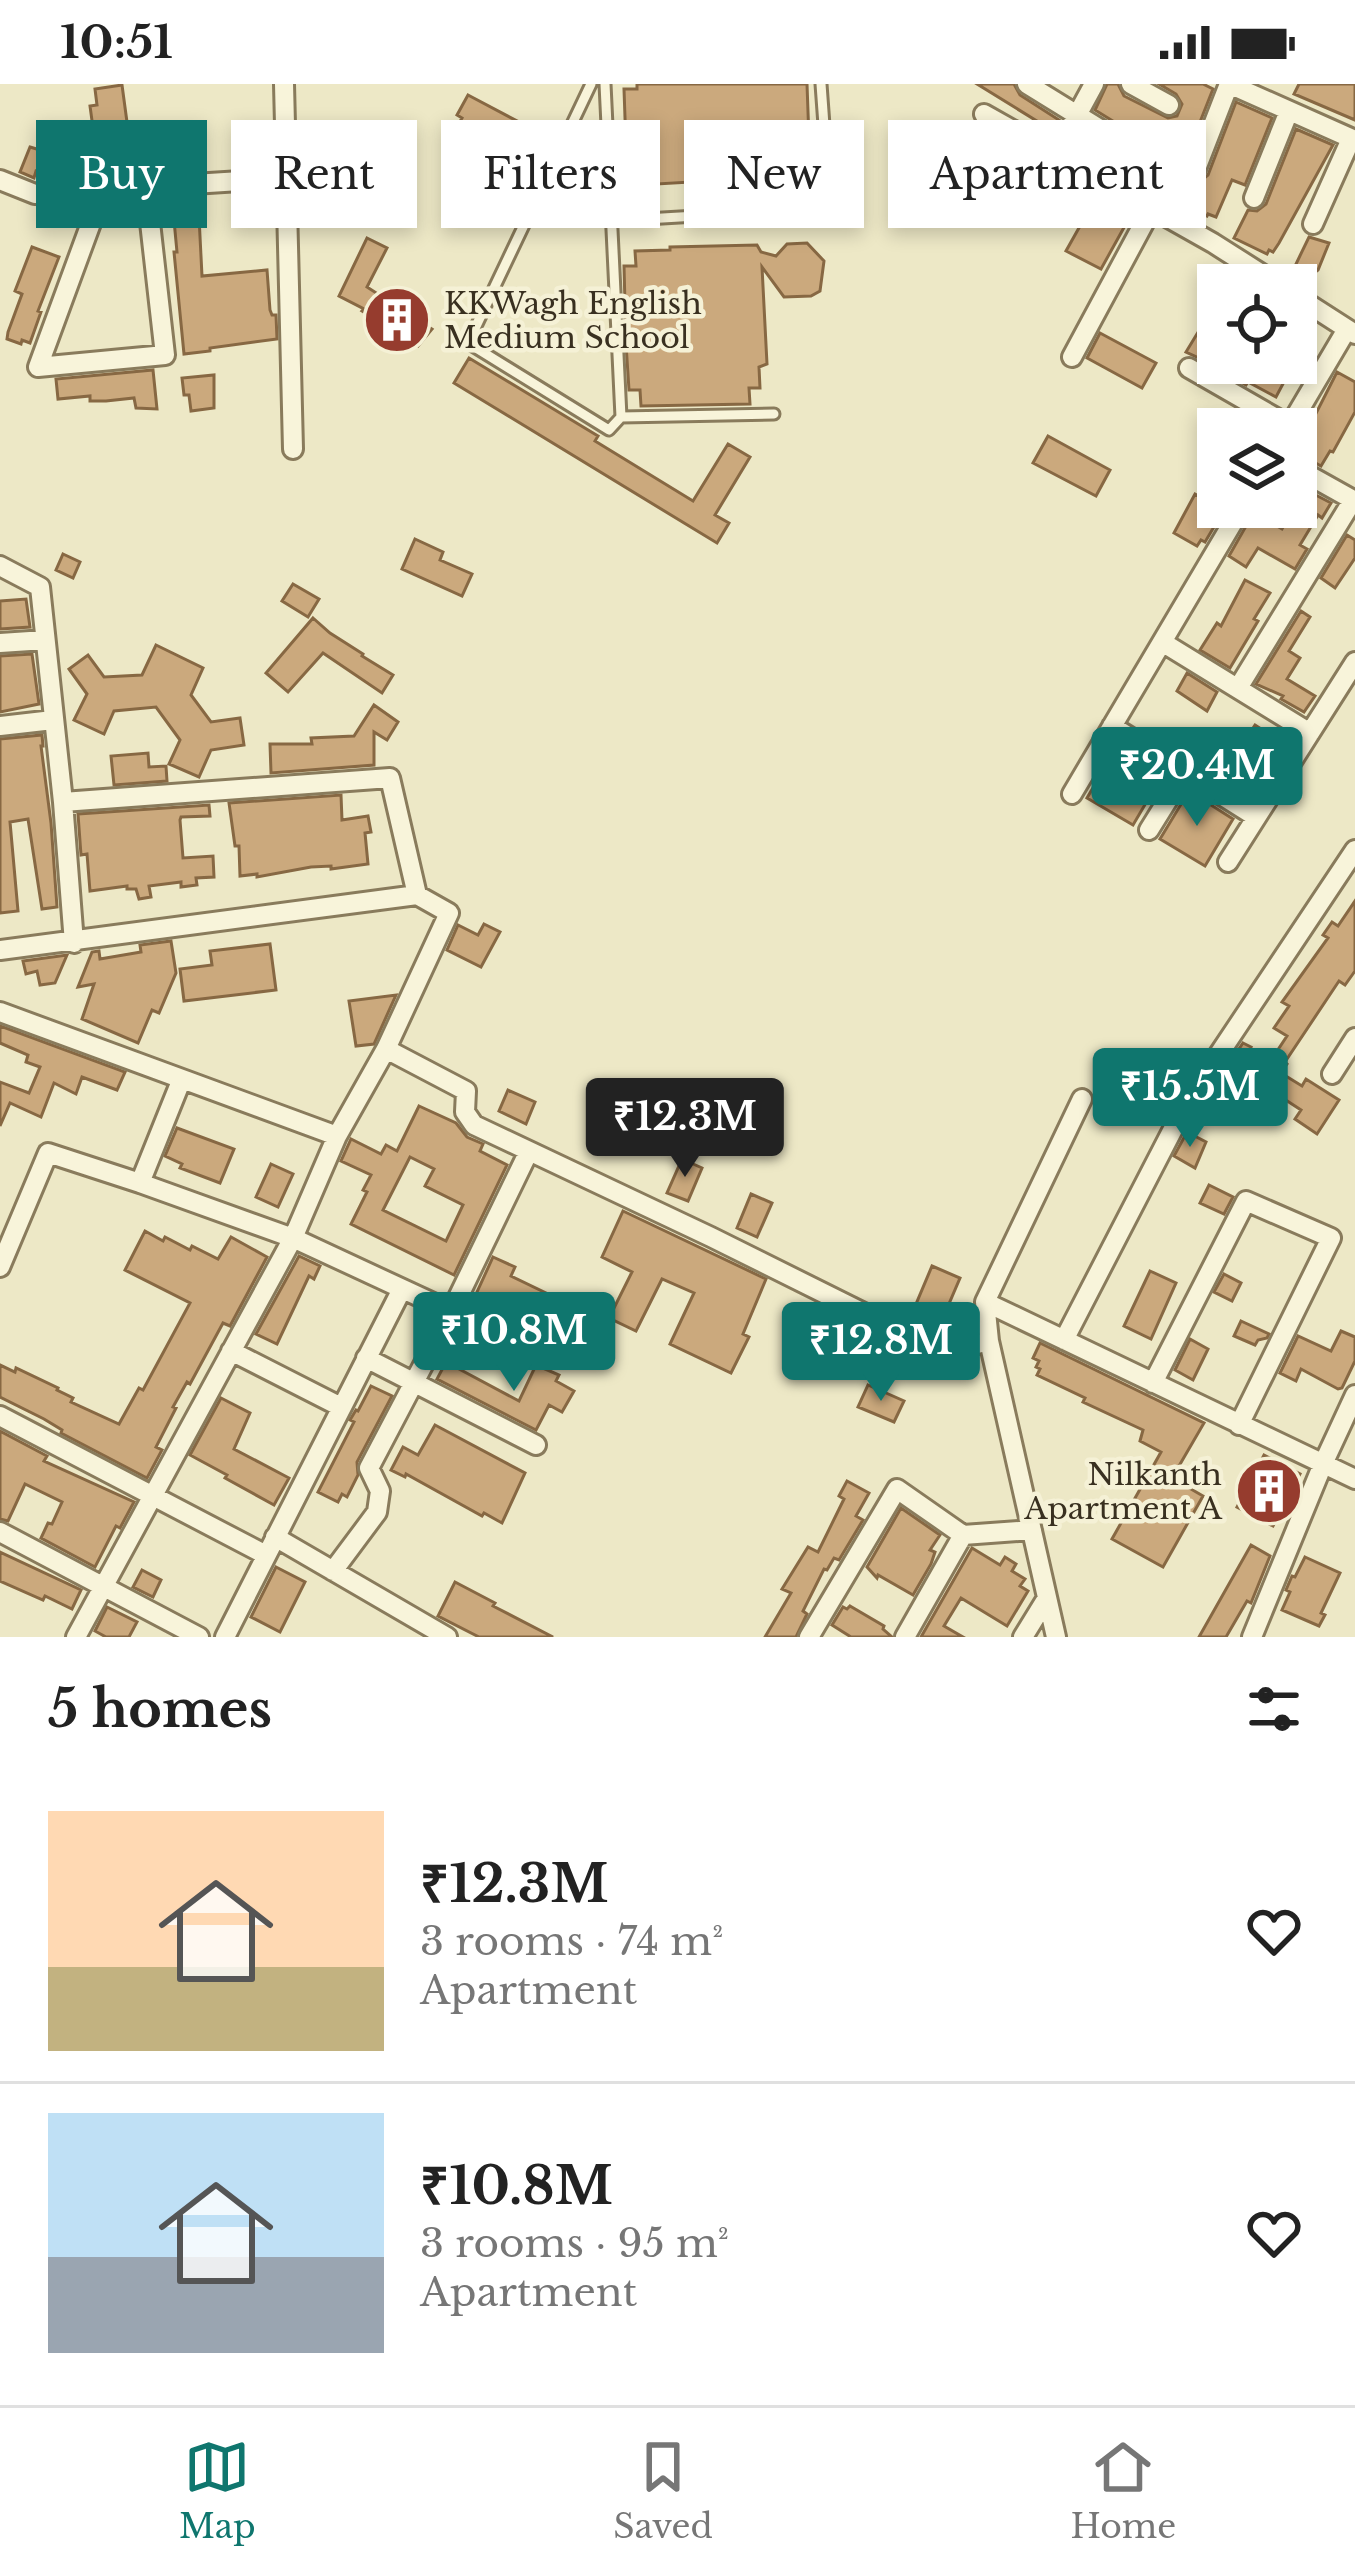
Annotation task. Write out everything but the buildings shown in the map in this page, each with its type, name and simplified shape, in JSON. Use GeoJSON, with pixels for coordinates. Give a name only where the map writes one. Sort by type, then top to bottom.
{"type":"FeatureCollection","features":[{"type":"Feature","properties":{"kind":"street"},"geometry":{"type":"LineString","coordinates":[[284,84],[285,120]]}},
{"type":"Feature","properties":{"kind":"street"},"geometry":{"type":"LineString","coordinates":[[1027,84],[1085,120]]}},
{"type":"Feature","properties":{"kind":"street"},"geometry":{"type":"LineString","coordinates":[[1074,120],[1094,84]]}},
{"type":"Feature","properties":{"kind":"street"},"geometry":{"type":"LineString","coordinates":[[1132,84],[1169,105]]}},
{"type":"Feature","properties":{"kind":"street"},"geometry":{"type":"LineString","coordinates":[[1206,142],[1228,84],[1353,140],[1313,224]]}},
{"type":"Feature","properties":{"kind":"street"},"geometry":{"type":"LineString","coordinates":[[1254,198],[1288,111]]}},
{"type":"Feature","properties":{"kind":"street"},"geometry":{"type":"LineString","coordinates":[[984,114],[995,120]]}},
{"type":"Feature","properties":{"kind":"street"},"geometry":{"type":"LineString","coordinates":[[0,180],[36,194]]}},
{"type":"Feature","properties":{"kind":"street"},"geometry":{"type":"LineString","coordinates":[[89,228],[38,367],[164,355],[150,228]]}},
{"type":"Feature","properties":{"kind":"street"},"geometry":{"type":"LineString","coordinates":[[287,228],[292,448]]}},
{"type":"Feature","properties":{"kind":"street"},"geometry":{"type":"LineString","coordinates":[[1072,357],[1141,228]]}},
{"type":"Feature","properties":{"kind":"street"},"geometry":{"type":"LineString","coordinates":[[1185,228],[1244,264]]}},
{"type":"Feature","properties":{"kind":"street"},"geometry":{"type":"LineString","coordinates":[[1302,408],[1351,332],[1317,310]]}},
{"type":"Feature","properties":{"kind":"street"},"geometry":{"type":"LineString","coordinates":[[1189,368],[1256,408]]}},
{"type":"Feature","properties":{"kind":"street"},"geometry":{"type":"LineString","coordinates":[[1238,688],[1354,500],[1317,480]]}},
{"type":"Feature","properties":{"kind":"street"},"geometry":{"type":"LineString","coordinates":[[1072,794],[1230,528]]}},
{"type":"Feature","properties":{"kind":"street"},"geometry":{"type":"LineString","coordinates":[[0,566],[40,587],[74,943]]}},
{"type":"Feature","properties":{"kind":"street"},"geometry":{"type":"LineString","coordinates":[[0,643],[45,640]]}},
{"type":"Feature","properties":{"kind":"street"},"geometry":{"type":"LineString","coordinates":[[1162,642],[1310,733]]}},
{"type":"Feature","properties":{"kind":"street"},"geometry":{"type":"LineString","coordinates":[[1228,862],[1355,662]]}},
{"type":"Feature","properties":{"kind":"street"},"geometry":{"type":"LineString","coordinates":[[0,726],[53,720]]}},
{"type":"Feature","properties":{"kind":"street"},"geometry":{"type":"LineString","coordinates":[[1112,726],[1256,818]]}},
{"type":"Feature","properties":{"kind":"street"},"geometry":{"type":"LineString","coordinates":[[1149,830],[1185,772]]}},
{"type":"Feature","properties":{"kind":"street"},"geometry":{"type":"LineString","coordinates":[[63,802],[390,778],[417,895]]}},
{"type":"Feature","properties":{"kind":"street"},"geometry":{"type":"LineString","coordinates":[[1064,1340],[1187,1102],[1355,850]]}},
{"type":"Feature","properties":{"kind":"street"},"geometry":{"type":"LineString","coordinates":[[0,950],[417,895],[449,913],[386,1049],[337,1136],[293,1238],[76,1637]]}},
{"type":"Feature","properties":{"kind":"street"},"geometry":{"type":"LineString","coordinates":[[0,1012],[337,1136]]}},
{"type":"Feature","properties":{"kind":"street"},"geometry":{"type":"LineString","coordinates":[[1332,1074],[1355,1038]]}},
{"type":"Feature","properties":{"kind":"street"},"geometry":{"type":"LineString","coordinates":[[386,1049],[466,1091],[465,1112],[474,1125],[920,1341],[940,1347],[989,1341]]}},
{"type":"Feature","properties":{"kind":"street"},"geometry":{"type":"LineString","coordinates":[[140,1183],[181,1081]]}},
{"type":"Feature","properties":{"kind":"street"},"geometry":{"type":"LineString","coordinates":[[1055,1637],[989,1341],[985,1302],[1082,1099]]}},
{"type":"Feature","properties":{"kind":"street"},"geometry":{"type":"LineString","coordinates":[[333,1570],[376,1511],[380,1491],[369,1468],[530,1151]]}},
{"type":"Feature","properties":{"kind":"street"},"geometry":{"type":"LineString","coordinates":[[0,1267],[48,1154],[293,1238],[532,1348]]}},
{"type":"Feature","properties":{"kind":"street"},"geometry":{"type":"LineString","coordinates":[[1153,1383],[1246,1202],[1331,1238],[1240,1425]]}},
{"type":"Feature","properties":{"kind":"street"},"geometry":{"type":"LineString","coordinates":[[225,1637],[402,1288]]}},
{"type":"Feature","properties":{"kind":"street"},"geometry":{"type":"LineString","coordinates":[[985,1302],[1355,1479]]}},
{"type":"Feature","properties":{"kind":"street"},"geometry":{"type":"LineString","coordinates":[[231,1351],[341,1406]]}},
{"type":"Feature","properties":{"kind":"street"},"geometry":{"type":"LineString","coordinates":[[366,1358],[536,1445]]}},
{"type":"Feature","properties":{"kind":"street"},"geometry":{"type":"LineString","coordinates":[[1252,1637],[1355,1395]]}},
{"type":"Feature","properties":{"kind":"street"},"geometry":{"type":"LineString","coordinates":[[0,1416],[266,1556]]}},
{"type":"Feature","properties":{"kind":"street"},"geometry":{"type":"LineString","coordinates":[[809,1637],[897,1489],[963,1535],[1032,1530]]}},
{"type":"Feature","properties":{"kind":"street"},"geometry":{"type":"LineString","coordinates":[[0,1532],[199,1637]]}},
{"type":"Feature","properties":{"kind":"street"},"geometry":{"type":"LineString","coordinates":[[905,1637],[963,1535]]}},
{"type":"Feature","properties":{"kind":"street"},"geometry":{"type":"LineString","coordinates":[[275,1537],[447,1637]]}},
{"type":"Feature","properties":{"kind":"street"},"geometry":{"type":"LineString","coordinates":[[1023,1637],[1047,1598]]}},
{"type":"Feature","properties":{"kind":"lane"},"geometry":{"type":"LineString","coordinates":[[591,84],[468,343],[609,430],[621,417],[612,228]]}},
{"type":"Feature","properties":{"kind":"lane"},"geometry":{"type":"LineString","coordinates":[[605,84],[607,120]]}},
{"type":"Feature","properties":{"kind":"lane"},"geometry":{"type":"LineString","coordinates":[[660,217],[830,208],[821,84]]}},
{"type":"Feature","properties":{"kind":"lane"},"geometry":{"type":"LineString","coordinates":[[621,417],[774,415]]}},
{"type":"Feature","properties":{"kind":"place","name":"KKWagh English Medium School"},"geometry":{"type":"Point","coordinates":[397,320]}},
{"type":"Feature","properties":{"kind":"place","name":"Nilkanth Apartment A"},"geometry":{"type":"Point","coordinates":[1269,1491]}}]}
